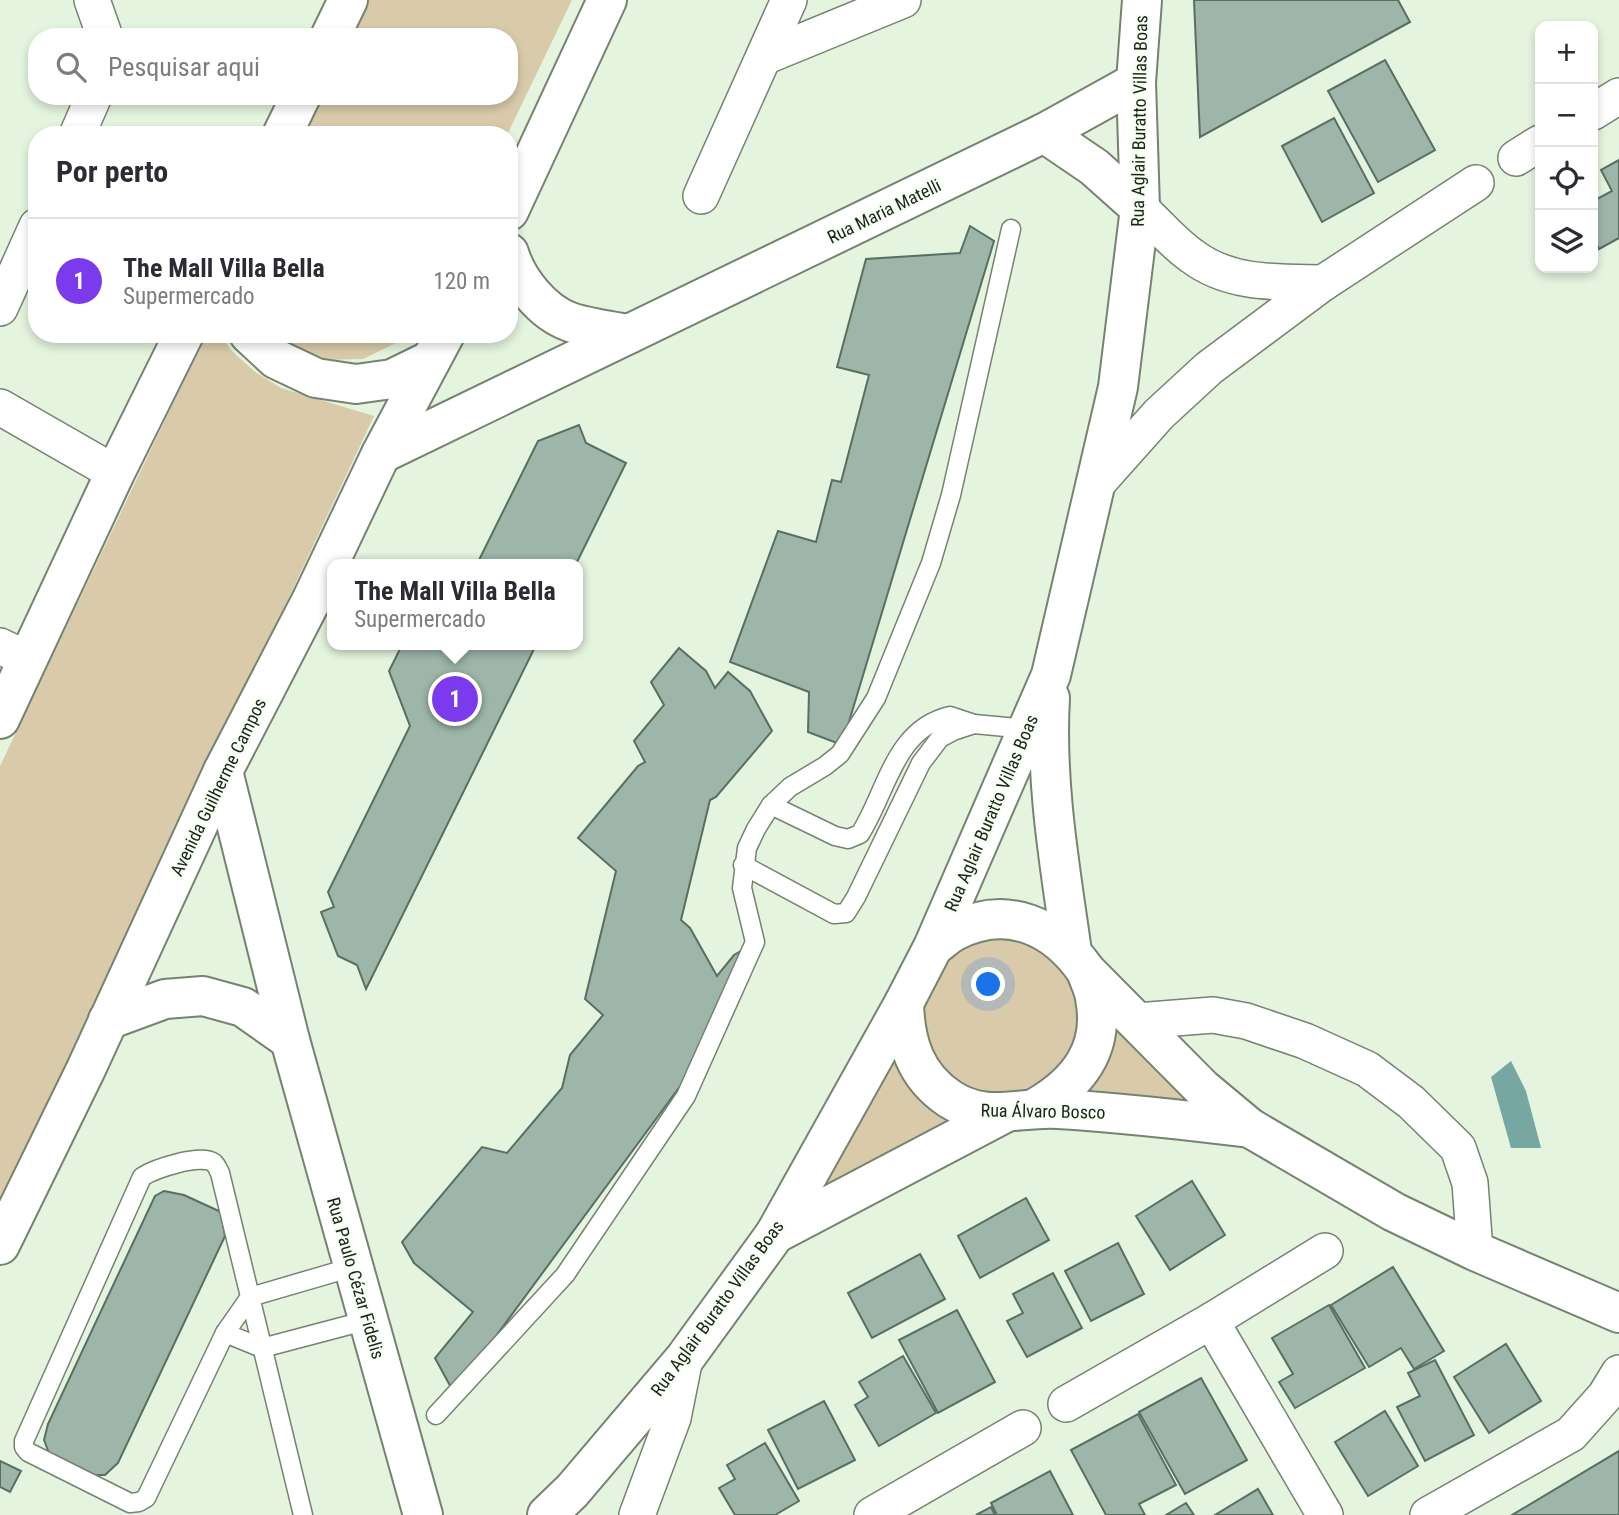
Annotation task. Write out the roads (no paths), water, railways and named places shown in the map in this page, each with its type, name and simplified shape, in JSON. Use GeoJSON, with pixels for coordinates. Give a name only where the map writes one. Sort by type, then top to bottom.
{"type":"FeatureCollection","features":[{"type":"Feature","properties":{"kind":"main road"},"geometry":{"type":"LineString","coordinates":[[334,28],[348,0]]}},
{"type":"Feature","properties":{"kind":"main road"},"geometry":{"type":"LineString","coordinates":[[518,192],[607,0]]}},
{"type":"Feature","properties":{"kind":"main road","name":"Rua Aglair Buratto Villas Boas"},"geometry":{"type":"LineString","coordinates":[[547,1515],[572,1490],[685,1358],[775,1234],[933,947],[1051,674],[1118,387],[1140,208],[1136,82],[1142,0]]}},
{"type":"Feature","properties":{"kind":"main road","name":"Rua Maria Matelli"},"geometry":{"type":"LineString","coordinates":[[381,454],[1044,133],[1136,82]]}},
{"type":"Feature","properties":{"kind":"main road"},"geometry":{"type":"LineString","coordinates":[[286,126],[297,105]]}},
{"type":"Feature","properties":{"kind":"main road"},"geometry":{"type":"LineString","coordinates":[[1044,133],[1094,167],[1140,208]]}},
{"type":"Feature","properties":{"kind":"main road"},"geometry":{"type":"LineString","coordinates":[[518,273],[539,302],[567,321],[629,334]]}},
{"type":"Feature","properties":{"kind":"main road"},"geometry":{"type":"LineString","coordinates":[[0,719],[15,653],[115,473],[180,343]]}},
{"type":"Feature","properties":{"kind":"main road"},"geometry":{"type":"LineString","coordinates":[[259,343],[276,359],[316,378],[442,426]]}},
{"type":"Feature","properties":{"kind":"main road"},"geometry":{"type":"LineString","coordinates":[[316,378],[356,384],[392,379],[438,347]]}},
{"type":"Feature","properties":{"kind":"main road","name":"Avenida Guilherme Campos"},"geometry":{"type":"LineString","coordinates":[[331,559],[381,454],[438,347]]}},
{"type":"Feature","properties":{"kind":"main road","name":"Avenida Guilherme Campos"},"geometry":{"type":"LineString","coordinates":[[0,1245],[223,771],[327,567]]}},
{"type":"Feature","properties":{"kind":"main road"},"geometry":{"type":"LineString","coordinates":[[775,1234],[1021,1110],[1060,1094],[1079,1074],[1091,1050],[1097,1024],[1095,997],[1079,961],[1054,824],[1047,741],[1051,674]]}},
{"type":"Feature","properties":{"kind":"main road","name":"Rua Paulo Cézar Fidelis"},"geometry":{"type":"LineString","coordinates":[[223,771],[290,1040],[423,1515]]}},
{"type":"Feature","properties":{"kind":"main road","name":"Rua Álvaro Bosco"},"geometry":{"type":"LineString","coordinates":[[933,947],[953,931],[978,922],[1003,920],[1029,924],[1053,935],[1202,1088],[1250,1128],[1394,1212],[1475,1251],[1619,1313]]}},
{"type":"Feature","properties":{"kind":"main road"},"geometry":{"type":"LineString","coordinates":[[108,1020],[164,999],[203,996],[243,1007],[290,1040]]}},
{"type":"Feature","properties":{"kind":"main road","name":"Rua Álvaro Bosco"},"geometry":{"type":"LineString","coordinates":[[904,1003],[905,1031],[914,1058],[929,1082],[951,1100],[977,1111],[1143,1114],[1250,1128]]}},
{"type":"Feature","properties":{"kind":"street"},"geometry":{"type":"LineString","coordinates":[[92,0],[102,28]]}},
{"type":"Feature","properties":{"kind":"street"},"geometry":{"type":"LineString","coordinates":[[701,196],[789,0]]}},
{"type":"Feature","properties":{"kind":"street"},"geometry":{"type":"LineString","coordinates":[[764,57],[903,0]]}},
{"type":"Feature","properties":{"kind":"street"},"geometry":{"type":"LineString","coordinates":[[1598,109],[1619,96]]}},
{"type":"Feature","properties":{"kind":"street"},"geometry":{"type":"LineString","coordinates":[[81,126],[90,105]]}},
{"type":"Feature","properties":{"kind":"street"},"geometry":{"type":"LineString","coordinates":[[1094,488],[1159,414],[1209,368],[1323,283],[1476,183]]}},
{"type":"Feature","properties":{"kind":"street"},"geometry":{"type":"LineString","coordinates":[[1140,208],[1192,257],[1227,275],[1266,282],[1323,283]]}},
{"type":"Feature","properties":{"kind":"street"},"geometry":{"type":"LineString","coordinates":[[0,308],[28,246]]}},
{"type":"Feature","properties":{"kind":"street"},"geometry":{"type":"LineString","coordinates":[[0,407],[115,473]]}},
{"type":"Feature","properties":{"kind":"street"},"geometry":{"type":"LineString","coordinates":[[1137,1021],[1213,1015],[1246,1021],[1305,1041],[1367,1069],[1411,1102],[1458,1148],[1470,1183],[1475,1251]]}},
{"type":"Feature","properties":{"kind":"street"},"geometry":{"type":"LineString","coordinates":[[1066,1404],[1211,1321],[1325,1251]]}},
{"type":"Feature","properties":{"kind":"street"},"geometry":{"type":"LineString","coordinates":[[1211,1321],[1325,1515]]}},
{"type":"Feature","properties":{"kind":"street"},"geometry":{"type":"LineString","coordinates":[[637,1515],[673,1418],[685,1358]]}},
{"type":"Feature","properties":{"kind":"street"},"geometry":{"type":"LineString","coordinates":[[1427,1515],[1571,1434],[1605,1396],[1619,1373]]}},
{"type":"Feature","properties":{"kind":"street"},"geometry":{"type":"LineString","coordinates":[[872,1515],[1023,1428]]}},
{"type":"Feature","properties":{"kind":"lane"},"geometry":{"type":"LineString","coordinates":[[436,1415],[565,1275],[686,1096],[755,942],[742,888],[743,865],[751,838],[771,806],[797,782],[840,754],[876,698],[908,623],[951,495],[1010,229]]}},
{"type":"Feature","properties":{"kind":"lane"},"geometry":{"type":"LineString","coordinates":[[771,806],[835,836],[848,839],[860,834],[900,752],[911,737],[926,725],[950,716],[974,724],[1027,729]]}},
{"type":"Feature","properties":{"kind":"lane"},"geometry":{"type":"LineString","coordinates":[[743,865],[834,914],[846,913],[921,763],[940,738],[974,724]]}},
{"type":"Feature","properties":{"kind":"lane"},"geometry":{"type":"LineString","coordinates":[[900,752],[921,763]]}},
{"type":"Feature","properties":{"kind":"lane"},"geometry":{"type":"LineString","coordinates":[[303,1515],[262,1348],[250,1297],[220,1172],[213,1162],[201,1159],[153,1170],[142,1177],[24,1441],[28,1452],[130,1503],[139,1502],[146,1498],[225,1333],[250,1297],[354,1267]]}},
{"type":"Feature","properties":{"kind":"lane"},"geometry":{"type":"LineString","coordinates":[[225,1333],[262,1348],[368,1320]]}},
{"type":"Feature","properties":{"kind":"water"},"geometry":{"type":"Polygon","coordinates":[[[1511,1061],[1526,1091],[1541,1148],[1511,1148],[1491,1077],[1511,1061]]]}},
{"type":"Feature","properties":{"kind":"place","name":"The Mall Villa Bella"},"geometry":{"type":"Point","coordinates":[455,699]}}]}
